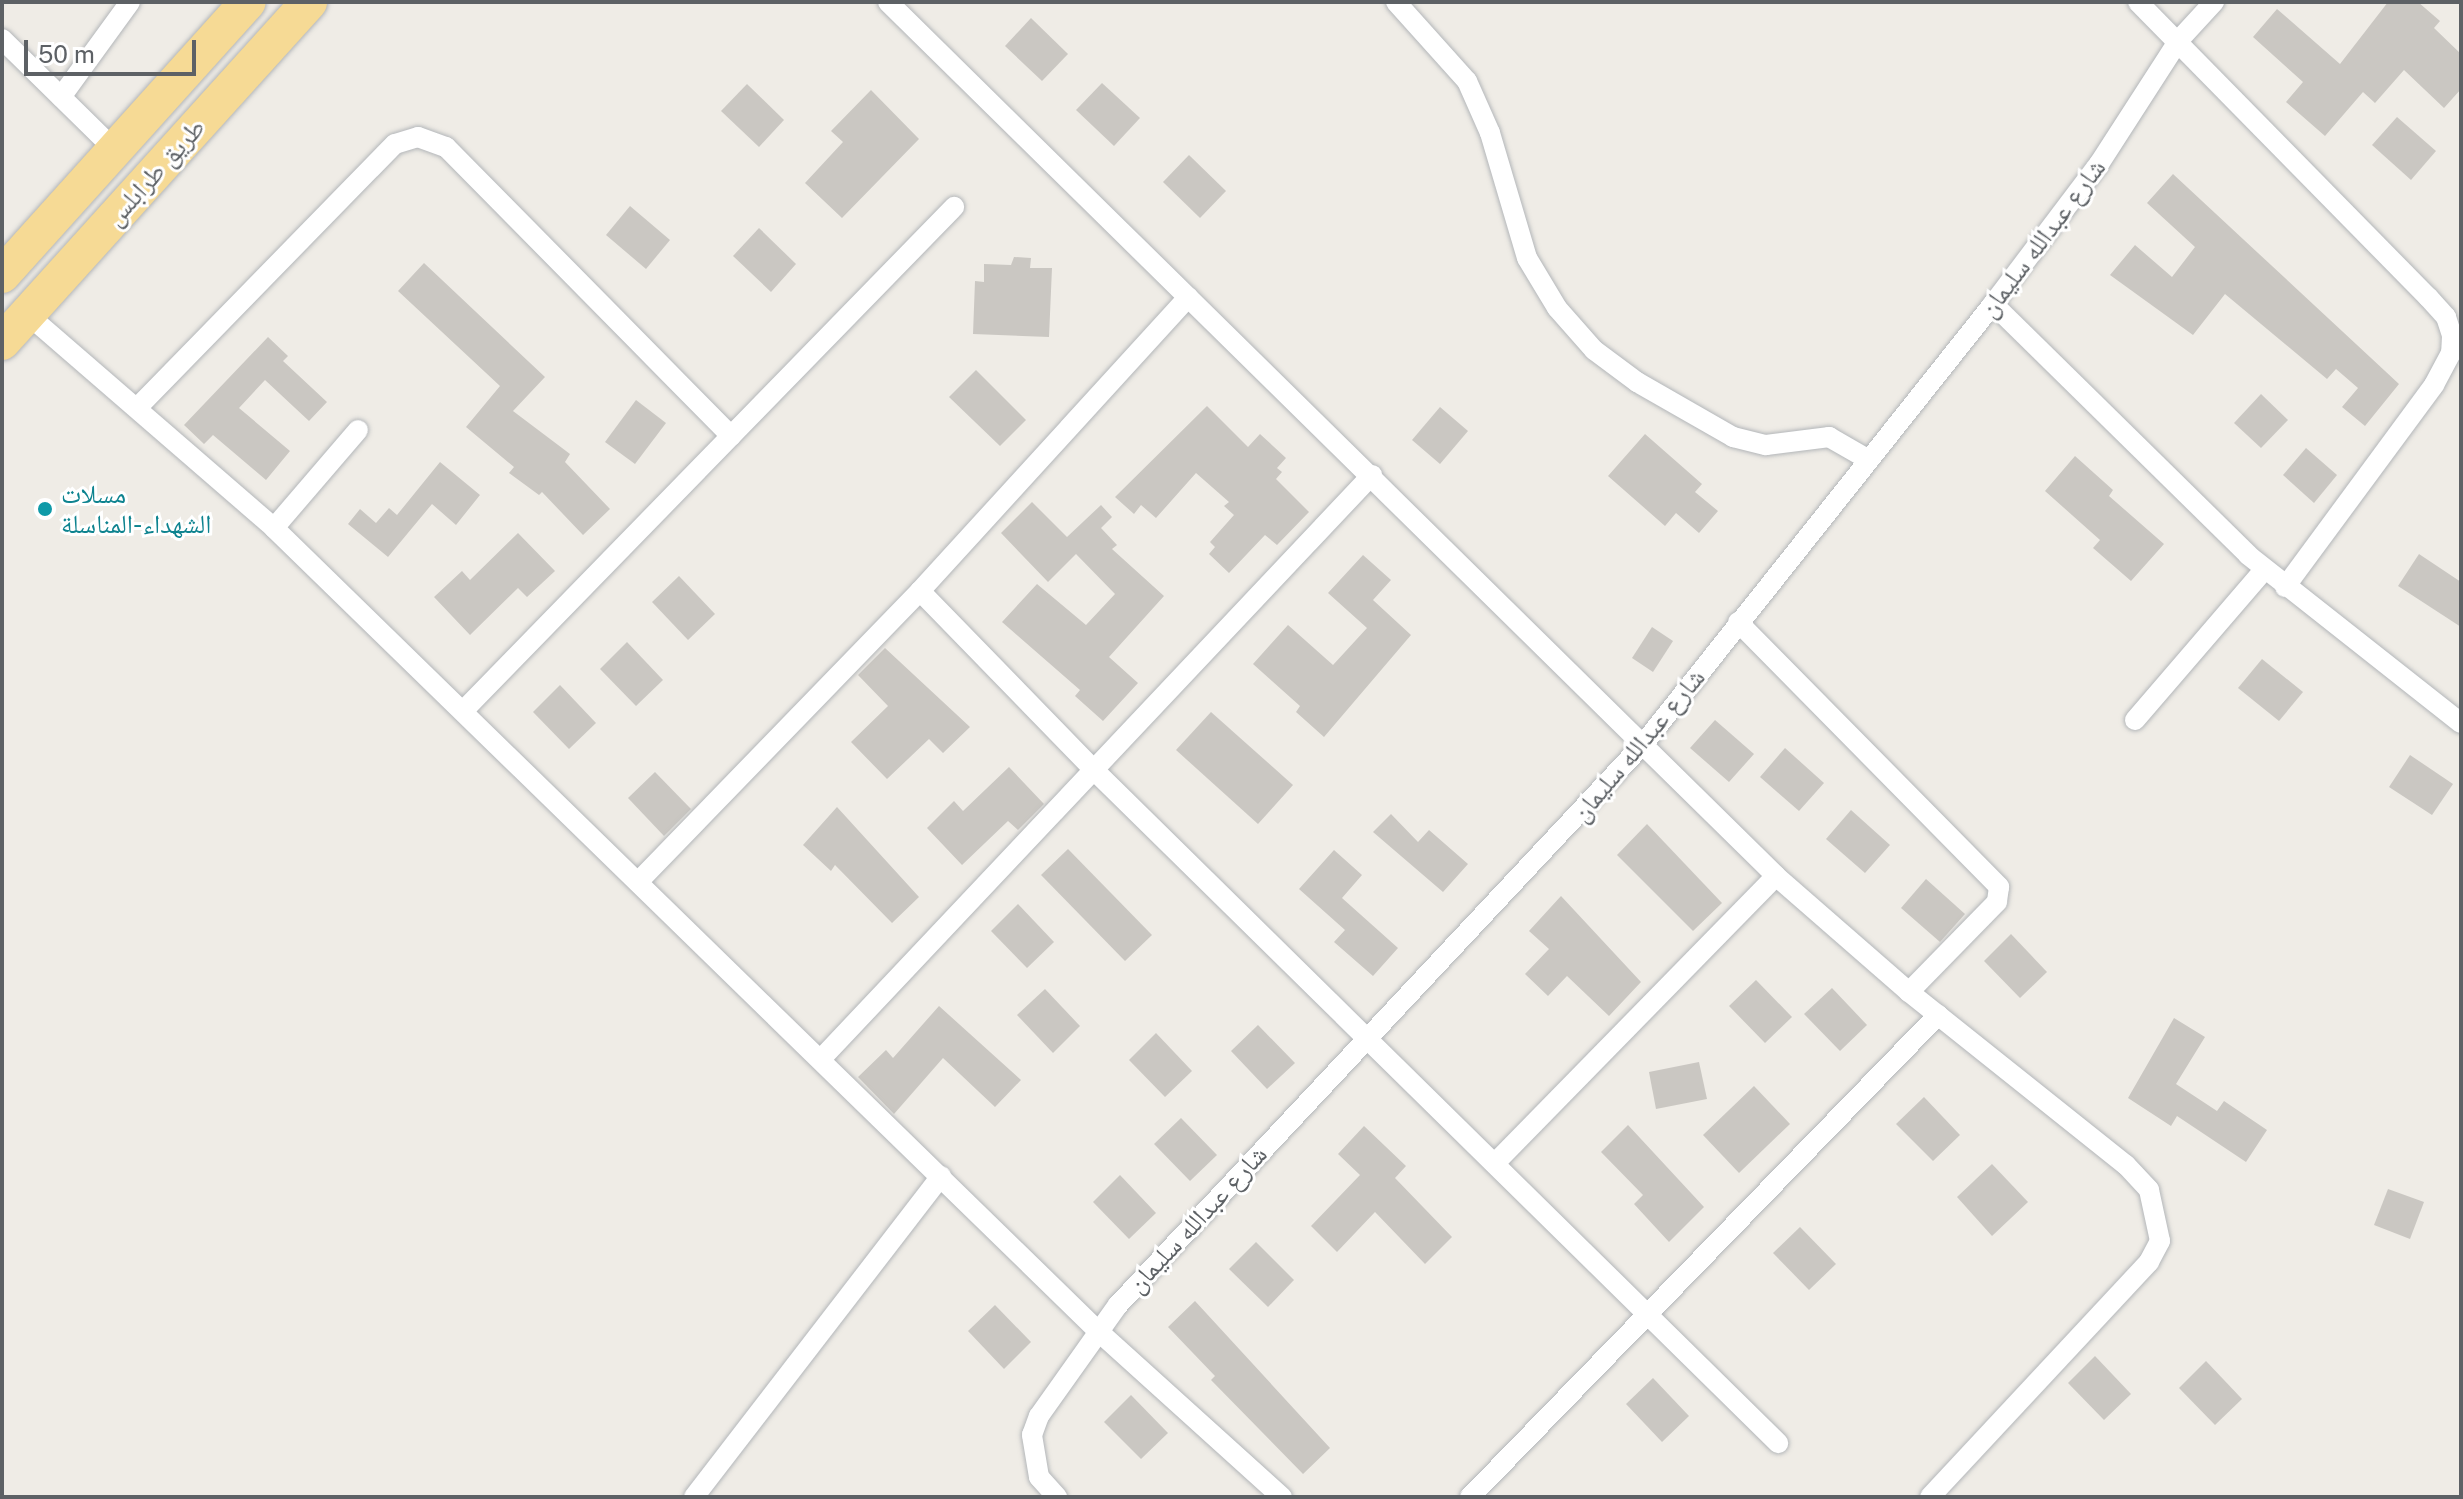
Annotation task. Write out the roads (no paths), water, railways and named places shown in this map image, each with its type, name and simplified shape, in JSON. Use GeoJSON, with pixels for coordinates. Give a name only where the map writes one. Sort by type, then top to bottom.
{"type":"FeatureCollection","features":[{"type":"Feature","properties":{"kind":"highway"},"geometry":{"type":"LineString","coordinates":[[2,275],[113,148],[248,2]]}},
{"type":"Feature","properties":{"kind":"highway","name":"طريق طرابلس"},"geometry":{"type":"LineString","coordinates":[[2,342],[309,2]]}},
{"type":"Feature","properties":{"kind":"street"},"geometry":{"type":"LineString","coordinates":[[61,97],[130,2]]}},
{"type":"Feature","properties":{"kind":"street"},"geometry":{"type":"LineString","coordinates":[[888,2],[1645,742],[1776,876],[1909,992],[2126,1165],[2149,1190],[2160,1241],[2149,1262],[1930,1497]]}},
{"type":"Feature","properties":{"kind":"street"},"geometry":{"type":"LineString","coordinates":[[1396,2],[1443,49],[1471,89],[1490,133],[1527,258],[1557,308],[1594,350],[1637,382],[1733,437],[1766,445],[1829,437],[1869,460]]}},
{"type":"Feature","properties":{"kind":"street"},"geometry":{"type":"LineString","coordinates":[[2138,2],[2179,40],[2428,297],[2446,317],[2452,336],[2451,353],[2434,385],[2285,587]]}},
{"type":"Feature","properties":{"kind":"street","name":"شارع عبدالله سليمان"},"geometry":{"type":"LineString","coordinates":[[1057,1497],[1039,1477],[1032,1454],[1039,1416],[1098,1331],[1159,1258],[1645,742],[1993,304],[2099,164],[2179,40],[2214,2]]}},
{"type":"Feature","properties":{"kind":"street"},"geometry":{"type":"LineString","coordinates":[[2,39],[113,148]]}},
{"type":"Feature","properties":{"kind":"street"},"geometry":{"type":"LineString","coordinates":[[137,408],[395,144],[418,137],[446,147],[731,436]]}},
{"type":"Feature","properties":{"kind":"street"},"geometry":{"type":"LineString","coordinates":[[465,709],[954,207]]}},
{"type":"Feature","properties":{"kind":"street"},"geometry":{"type":"LineString","coordinates":[[638,882],[920,591],[1188,297]]}},
{"type":"Feature","properties":{"kind":"street"},"geometry":{"type":"LineString","coordinates":[[1993,304],[2285,587],[2461,723]]}},
{"type":"Feature","properties":{"kind":"street"},"geometry":{"type":"LineString","coordinates":[[26,313],[274,528],[465,709],[1098,1331],[1282,1497]]}},
{"type":"Feature","properties":{"kind":"street"},"geometry":{"type":"LineString","coordinates":[[274,528],[358,430]]}},
{"type":"Feature","properties":{"kind":"street"},"geometry":{"type":"LineString","coordinates":[[821,1059],[1096,772],[1372,475]]}},
{"type":"Feature","properties":{"kind":"street"},"geometry":{"type":"LineString","coordinates":[[2135,720],[2265,569]]}},
{"type":"Feature","properties":{"kind":"street"},"geometry":{"type":"LineString","coordinates":[[920,591],[1096,772],[1368,1036],[1778,1443]]}},
{"type":"Feature","properties":{"kind":"street"},"geometry":{"type":"LineString","coordinates":[[1738,622],[1999,887],[1997,902],[1909,992]]}},
{"type":"Feature","properties":{"kind":"street"},"geometry":{"type":"LineString","coordinates":[[1496,1162],[1776,876]]}},
{"type":"Feature","properties":{"kind":"street"},"geometry":{"type":"LineString","coordinates":[[1470,1497],[1938,1015]]}},
{"type":"Feature","properties":{"kind":"street"},"geometry":{"type":"LineString","coordinates":[[694,1497],[941,1176]]}},
{"type":"Feature","properties":{"kind":"place","name":"مسلات الشهداء-المناسلة"},"geometry":{"type":"Point","coordinates":[45,509]}}]}
